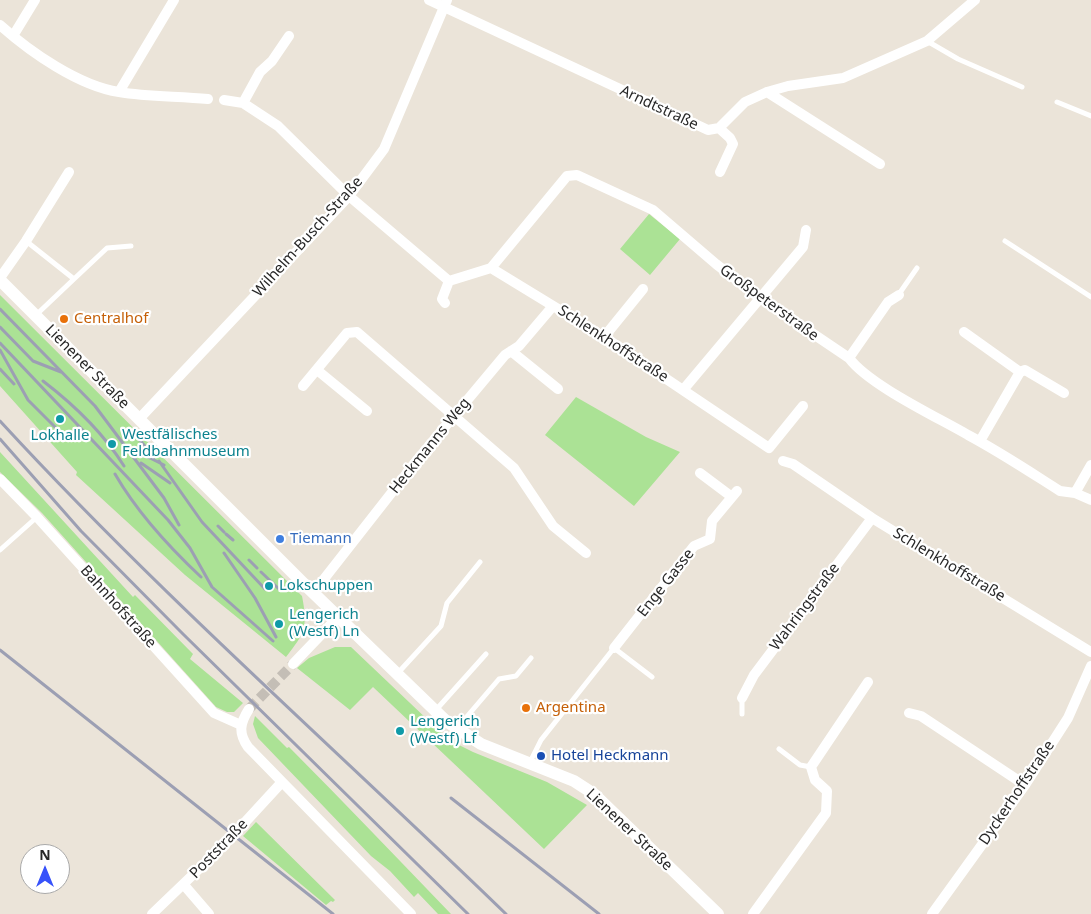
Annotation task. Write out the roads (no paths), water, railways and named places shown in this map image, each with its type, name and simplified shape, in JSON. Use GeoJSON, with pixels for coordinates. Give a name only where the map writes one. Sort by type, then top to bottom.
{"type":"FeatureCollection","features":[{"type":"Feature","properties":{"kind":"street"},"geometry":{"type":"LineString","coordinates":[[13,36],[35,0]]}},
{"type":"Feature","properties":{"kind":"street"},"geometry":{"type":"LineString","coordinates":[[119,92],[174,0]]}},
{"type":"Feature","properties":{"kind":"street","name":"Arndtstraße"},"geometry":{"type":"LineString","coordinates":[[429,0],[445,4],[708,130],[719,128],[745,102],[767,92],[788,86],[844,78],[927,42],[975,0]]}},
{"type":"Feature","properties":{"kind":"street","name":"Wilhelm-Busch-Straße"},"geometry":{"type":"LineString","coordinates":[[139,418],[349,196],[384,149],[445,4]]}},
{"type":"Feature","properties":{"kind":"street"},"geometry":{"type":"LineString","coordinates":[[0,25],[13,36],[74,76],[95,86],[119,92],[208,98]]}},
{"type":"Feature","properties":{"kind":"street"},"geometry":{"type":"LineString","coordinates":[[244,103],[260,72],[272,61],[289,36]]}},
{"type":"Feature","properties":{"kind":"street"},"geometry":{"type":"LineString","coordinates":[[767,92],[880,164]]}},
{"type":"Feature","properties":{"kind":"street"},"geometry":{"type":"LineString","coordinates":[[224,100],[244,103],[278,126],[349,196],[450,281]]}},
{"type":"Feature","properties":{"kind":"street"},"geometry":{"type":"LineString","coordinates":[[719,128],[730,138],[733,144],[720,172]]}},
{"type":"Feature","properties":{"kind":"street","name":"Lienener Straße"},"geometry":{"type":"LineString","coordinates":[[69,172],[0,279],[313,593],[435,711],[456,729],[481,744],[574,781],[594,794],[718,914]]}},
{"type":"Feature","properties":{"kind":"street","name":"Großpeterstraße"},"geometry":{"type":"LineString","coordinates":[[490,268],[567,176],[577,175],[653,210],[716,264],[760,298],[849,358],[856,368],[885,387],[980,441],[1060,491],[1075,493],[1091,500]]}},
{"type":"Feature","properties":{"kind":"street"},"geometry":{"type":"LineString","coordinates":[[683,390],[803,247],[806,230]]}},
{"type":"Feature","properties":{"kind":"street"},"geometry":{"type":"LineString","coordinates":[[445,303],[442,299],[450,281],[490,268]]}},
{"type":"Feature","properties":{"kind":"street","name":"Schlenkhoffstraße"},"geometry":{"type":"LineString","coordinates":[[490,268],[604,337],[769,448],[803,406]]}},
{"type":"Feature","properties":{"kind":"street"},"geometry":{"type":"LineString","coordinates":[[604,337],[643,289]]}},
{"type":"Feature","properties":{"kind":"street"},"geometry":{"type":"LineString","coordinates":[[849,358],[888,302],[899,294]]}},
{"type":"Feature","properties":{"kind":"street","name":"Heckmanns Weg"},"geometry":{"type":"LineString","coordinates":[[313,593],[418,458],[505,355],[519,346],[553,306]]}},
{"type":"Feature","properties":{"kind":"street"},"geometry":{"type":"LineString","coordinates":[[303,386],[347,333],[356,332],[514,468],[553,526],[586,553]]}},
{"type":"Feature","properties":{"kind":"street"},"geometry":{"type":"LineString","coordinates":[[964,332],[1020,372]]}},
{"type":"Feature","properties":{"kind":"street"},"geometry":{"type":"LineString","coordinates":[[511,351],[558,389]]}},
{"type":"Feature","properties":{"kind":"street"},"geometry":{"type":"LineString","coordinates":[[317,370],[367,411]]}},
{"type":"Feature","properties":{"kind":"street"},"geometry":{"type":"LineString","coordinates":[[980,441],[1020,372],[1025,370],[1064,393]]}},
{"type":"Feature","properties":{"kind":"street","name":"Schlenkhoffstraße"},"geometry":{"type":"LineString","coordinates":[[782,461],[793,464],[872,518],[1091,652]]}},
{"type":"Feature","properties":{"kind":"street"},"geometry":{"type":"LineString","coordinates":[[1075,493],[1091,465]]}},
{"type":"Feature","properties":{"kind":"street","name":"Enge Gasse"},"geometry":{"type":"LineString","coordinates":[[614,648],[694,546],[710,540],[712,522],[734,494],[700,473]]}},
{"type":"Feature","properties":{"kind":"street","name":"Bahnhofstraße"},"geometry":{"type":"LineString","coordinates":[[0,479],[38,517],[214,713],[241,725]]}},
{"type":"Feature","properties":{"kind":"street","name":"Wahringstraße"},"geometry":{"type":"LineString","coordinates":[[742,698],[754,675],[872,518]]}},
{"type":"Feature","properties":{"kind":"street"},"geometry":{"type":"LineString","coordinates":[[293,664],[338,617]]}},
{"type":"Feature","properties":{"kind":"street","name":"Dyckerhoffstraße"},"geometry":{"type":"LineString","coordinates":[[932,914],[1025,785],[1068,718],[1091,666]]}},
{"type":"Feature","properties":{"kind":"street"},"geometry":{"type":"LineString","coordinates":[[753,914],[826,813],[827,791],[815,780],[810,767],[868,682]]}},
{"type":"Feature","properties":{"kind":"street"},"geometry":{"type":"LineString","coordinates":[[249,709],[241,725],[242,738],[410,914]]}},
{"type":"Feature","properties":{"kind":"street"},"geometry":{"type":"LineString","coordinates":[[909,713],[921,716],[1025,785]]}},
{"type":"Feature","properties":{"kind":"street","name":"Poststraße"},"geometry":{"type":"LineString","coordinates":[[152,914],[184,885],[282,782]]}},
{"type":"Feature","properties":{"kind":"street"},"geometry":{"type":"LineString","coordinates":[[184,885],[209,914]]}},
{"type":"Feature","properties":{"kind":"lane"},"geometry":{"type":"LineString","coordinates":[[927,42],[958,59],[1022,87]]}},
{"type":"Feature","properties":{"kind":"lane"},"geometry":{"type":"LineString","coordinates":[[1057,102],[1091,116]]}},
{"type":"Feature","properties":{"kind":"lane"},"geometry":{"type":"LineString","coordinates":[[26,241],[74,279]]}},
{"type":"Feature","properties":{"kind":"lane"},"geometry":{"type":"LineString","coordinates":[[1006,241],[1091,297]]}},
{"type":"Feature","properties":{"kind":"lane"},"geometry":{"type":"LineString","coordinates":[[36,315],[107,248],[131,246]]}},
{"type":"Feature","properties":{"kind":"lane"},"geometry":{"type":"LineString","coordinates":[[899,294],[917,268]]}},
{"type":"Feature","properties":{"kind":"lane"},"geometry":{"type":"LineString","coordinates":[[0,550],[38,517]]}},
{"type":"Feature","properties":{"kind":"lane"},"geometry":{"type":"LineString","coordinates":[[397,674],[441,626],[447,603],[480,562]]}},
{"type":"Feature","properties":{"kind":"lane"},"geometry":{"type":"LineString","coordinates":[[614,648],[652,677]]}},
{"type":"Feature","properties":{"kind":"lane","name":"Enge Gasse"},"geometry":{"type":"LineString","coordinates":[[530,762],[540,740],[614,648]]}},
{"type":"Feature","properties":{"kind":"lane"},"geometry":{"type":"LineString","coordinates":[[435,711],[486,654]]}},
{"type":"Feature","properties":{"kind":"lane"},"geometry":{"type":"LineString","coordinates":[[456,729],[499,679],[516,676],[531,658]]}},
{"type":"Feature","properties":{"kind":"lane"},"geometry":{"type":"LineString","coordinates":[[742,698],[742,714]]}},
{"type":"Feature","properties":{"kind":"lane"},"geometry":{"type":"LineString","coordinates":[[779,750],[800,765],[810,767]]}},
{"type":"Feature","properties":{"kind":"tunnel"},"geometry":{"type":"LineString","coordinates":[[249,709],[293,664]]}},
{"type":"Feature","properties":{"kind":"railway"},"geometry":{"type":"LineString","coordinates":[[0,309],[95,406],[164,498],[179,525]]}},
{"type":"Feature","properties":{"kind":"railway"},"geometry":{"type":"LineString","coordinates":[[0,327],[33,361],[61,372]]}},
{"type":"Feature","properties":{"kind":"railway"},"geometry":{"type":"LineString","coordinates":[[0,343],[168,520],[190,548],[212,587],[273,641]]}},
{"type":"Feature","properties":{"kind":"railway"},"geometry":{"type":"LineString","coordinates":[[0,350],[28,400],[68,440]]}},
{"type":"Feature","properties":{"kind":"railway"},"geometry":{"type":"LineString","coordinates":[[0,369],[14,384]]}},
{"type":"Feature","properties":{"kind":"railway"},"geometry":{"type":"LineString","coordinates":[[43,381],[66,399],[87,420],[107,442],[124,466]]}},
{"type":"Feature","properties":{"kind":"railway"},"geometry":{"type":"LineString","coordinates":[[0,421],[60,485],[185,610],[506,914]]}},
{"type":"Feature","properties":{"kind":"railway"},"geometry":{"type":"LineString","coordinates":[[138,438],[154,457]]}},
{"type":"Feature","properties":{"kind":"railway"},"geometry":{"type":"LineString","coordinates":[[0,439],[81,531],[468,914]]}},
{"type":"Feature","properties":{"kind":"railway"},"geometry":{"type":"LineString","coordinates":[[126,446],[164,465]]}},
{"type":"Feature","properties":{"kind":"railway"},"geometry":{"type":"LineString","coordinates":[[159,461],[202,522],[265,589]]}},
{"type":"Feature","properties":{"kind":"railway"},"geometry":{"type":"LineString","coordinates":[[141,463],[170,483]]}},
{"type":"Feature","properties":{"kind":"railway"},"geometry":{"type":"LineString","coordinates":[[115,474],[133,502],[154,528],[201,577]]}},
{"type":"Feature","properties":{"kind":"railway"},"geometry":{"type":"LineString","coordinates":[[218,526],[224,532]]}},
{"type":"Feature","properties":{"kind":"railway"},"geometry":{"type":"LineString","coordinates":[[226,534],[233,540]]}},
{"type":"Feature","properties":{"kind":"railway"},"geometry":{"type":"LineString","coordinates":[[224,553],[255,598],[276,637]]}},
{"type":"Feature","properties":{"kind":"railway"},"geometry":{"type":"LineString","coordinates":[[249,560],[257,568]]}},
{"type":"Feature","properties":{"kind":"railway"},"geometry":{"type":"LineString","coordinates":[[261,572],[280,590]]}},
{"type":"Feature","properties":{"kind":"railway"},"geometry":{"type":"LineString","coordinates":[[0,650],[333,914]]}},
{"type":"Feature","properties":{"kind":"railway"},"geometry":{"type":"LineString","coordinates":[[451,798],[599,914]]}},
{"type":"Feature","properties":{"kind":"place","name":"Centralhof"},"geometry":{"type":"Point","coordinates":[64,319]}},
{"type":"Feature","properties":{"kind":"place","name":"Lokhalle"},"geometry":{"type":"Point","coordinates":[60,419]}},
{"type":"Feature","properties":{"kind":"place","name":"Westfälisches Feldbahnmuseum"},"geometry":{"type":"Point","coordinates":[112,444]}},
{"type":"Feature","properties":{"kind":"place","name":"Tiemann"},"geometry":{"type":"Point","coordinates":[280,539]}},
{"type":"Feature","properties":{"kind":"place","name":"Lokschuppen"},"geometry":{"type":"Point","coordinates":[269,586]}},
{"type":"Feature","properties":{"kind":"place","name":"Lengerich (Westf) Ln"},"geometry":{"type":"Point","coordinates":[279,624]}},
{"type":"Feature","properties":{"kind":"place","name":"Argentina"},"geometry":{"type":"Point","coordinates":[526,708]}},
{"type":"Feature","properties":{"kind":"place","name":"Lengerich (Westf) Lf"},"geometry":{"type":"Point","coordinates":[400,731]}},
{"type":"Feature","properties":{"kind":"place","name":"Hotel Heckmann"},"geometry":{"type":"Point","coordinates":[541,756]}}]}
